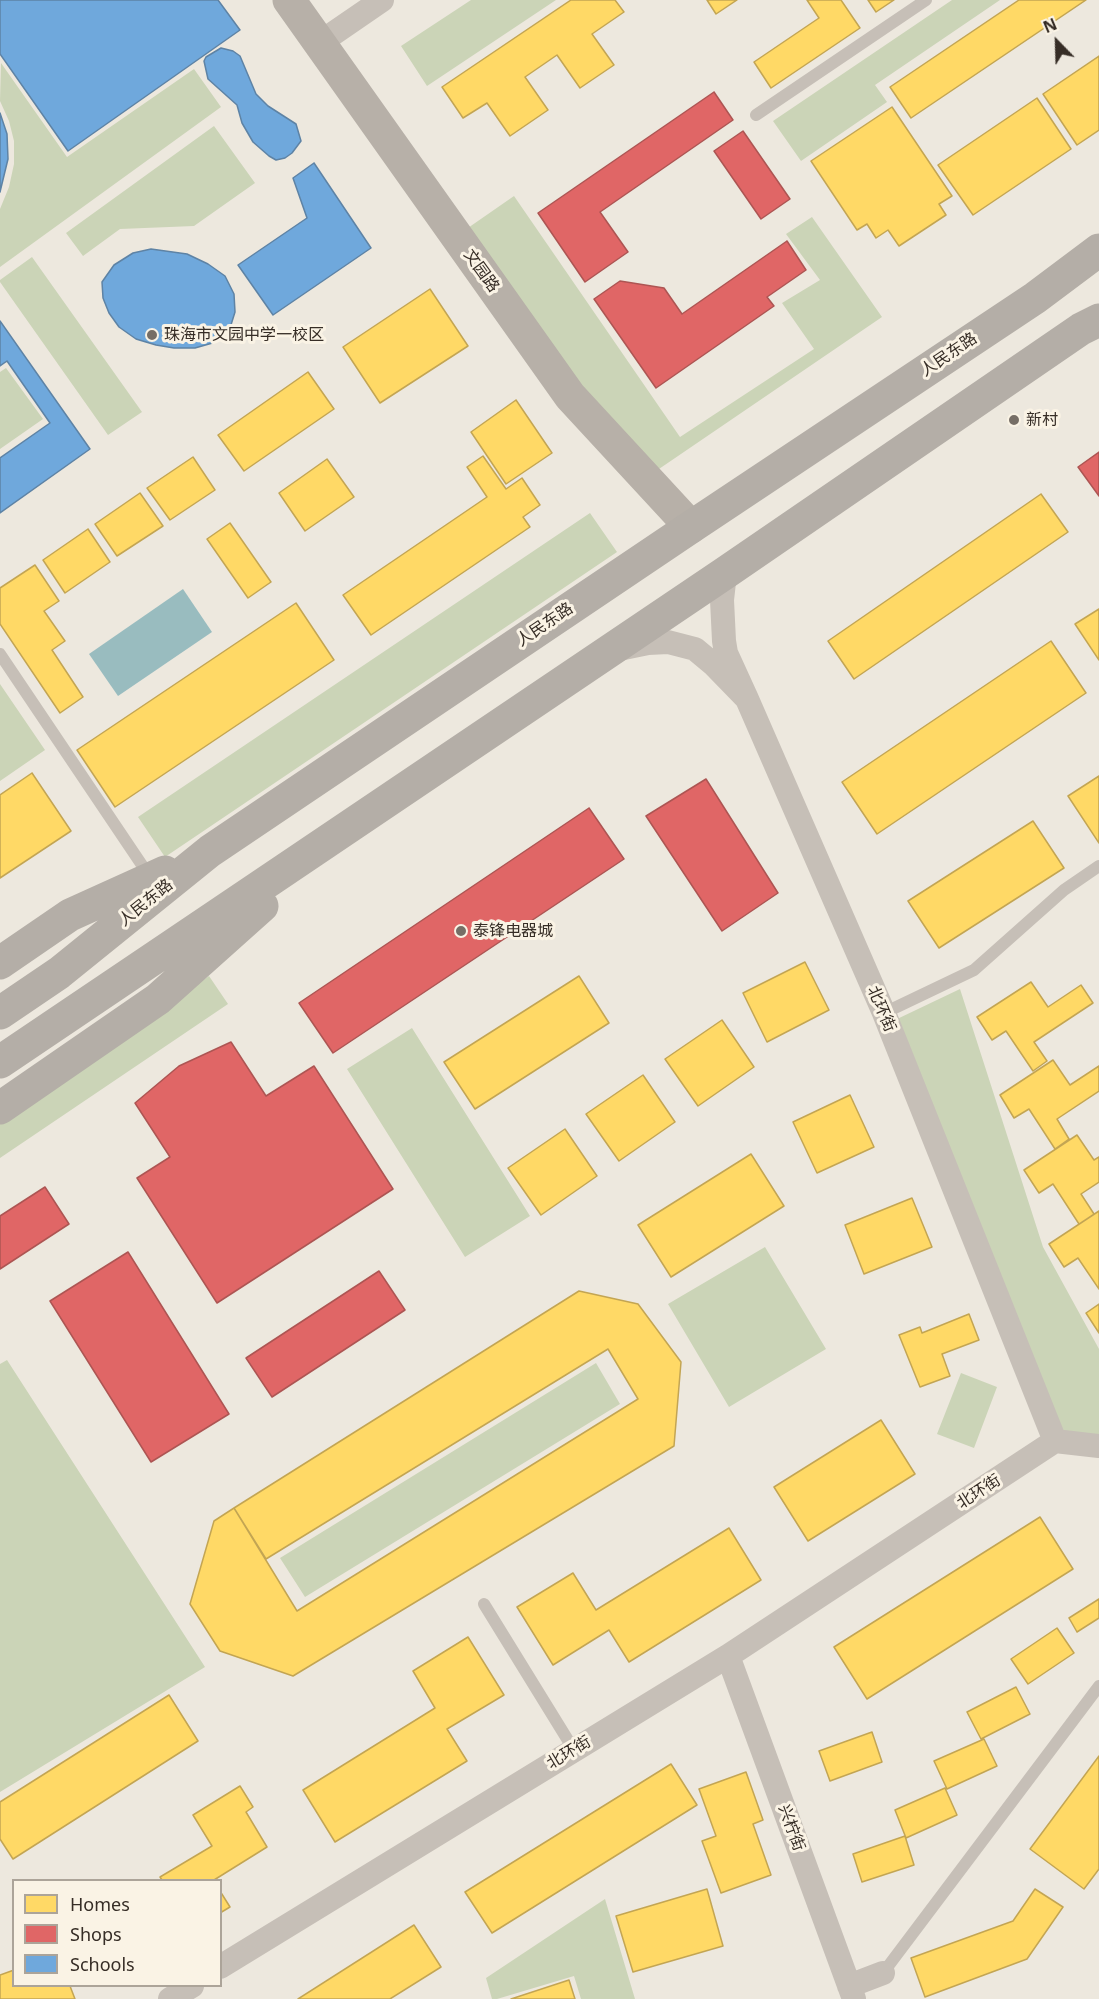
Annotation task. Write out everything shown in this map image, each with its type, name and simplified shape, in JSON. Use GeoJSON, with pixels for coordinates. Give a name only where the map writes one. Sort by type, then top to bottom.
{"type":"FeatureCollection","features":[{"type":"Feature","properties":{"kind":"main road","name":"人民东路"},"geometry":{"type":"LineString","coordinates":[[0,1013],[58,973],[210,851],[1026,304],[1099,252]]}},
{"type":"Feature","properties":{"kind":"main road"},"geometry":{"type":"LineString","coordinates":[[0,1062],[1093,322]]}},
{"type":"Feature","properties":{"kind":"main road"},"geometry":{"type":"LineString","coordinates":[[0,1108],[158,999],[348,828]]}},
{"type":"Feature","properties":{"kind":"main road"},"geometry":{"type":"LineString","coordinates":[[0,963],[70,915],[210,851]]}},
{"type":"Feature","properties":{"kind":"street","name":"文园路"},"geometry":{"type":"LineString","coordinates":[[289,0],[318,44],[570,396],[691,527]]}},
{"type":"Feature","properties":{"kind":"street"},"geometry":{"type":"LineString","coordinates":[[318,44],[382,0]]}},
{"type":"Feature","properties":{"kind":"street","name":"北环街"},"geometry":{"type":"LineString","coordinates":[[222,1967],[728,1656],[1055,1441],[884,1013],[726,653],[722,600],[725,573]]}},
{"type":"Feature","properties":{"kind":"street","name":"北环街"},"geometry":{"type":"LineString","coordinates":[[611,650],[668,642],[695,649],[714,664],[747,699]]}},
{"type":"Feature","properties":{"kind":"street"},"geometry":{"type":"LineString","coordinates":[[1055,1441],[1099,1446]]}},
{"type":"Feature","properties":{"kind":"street","name":"兴柠街"},"geometry":{"type":"LineString","coordinates":[[728,1656],[851,1992]]}},
{"type":"Feature","properties":{"kind":"street"},"geometry":{"type":"LineString","coordinates":[[851,1992],[883,1973]]}},
{"type":"Feature","properties":{"kind":"street"},"geometry":{"type":"LineString","coordinates":[[170,1999],[190,1987]]}},
{"type":"Feature","properties":{"kind":"lane"},"geometry":{"type":"LineString","coordinates":[[756,115],[926,0]]}},
{"type":"Feature","properties":{"kind":"lane"},"geometry":{"type":"LineString","coordinates":[[0,654],[151,878]]}},
{"type":"Feature","properties":{"kind":"lane"},"geometry":{"type":"LineString","coordinates":[[884,1013],[974,970],[1064,890],[1099,866]]}},
{"type":"Feature","properties":{"kind":"lane"},"geometry":{"type":"LineString","coordinates":[[484,1604],[573,1750]]}},
{"type":"Feature","properties":{"kind":"lane"},"geometry":{"type":"LineString","coordinates":[[883,1973],[1099,1686]]}},
{"type":"Feature","properties":{"kind":"green space"},"geometry":{"type":"Polygon","coordinates":[[[471,0],[556,0],[427,86],[401,46],[471,0]]]}},
{"type":"Feature","properties":{"kind":"green space"},"geometry":{"type":"Polygon","coordinates":[[[952,0],[1000,0],[875,85],[887,102],[801,161],[773,121],[952,0]]]}},
{"type":"Feature","properties":{"kind":"green space"},"geometry":{"type":"Polygon","coordinates":[[[1,63],[67,157],[194,69],[221,107],[0,267],[0,209],[9,187],[14,164],[14,141],[9,121],[0,101],[1,63]]]}},
{"type":"Feature","properties":{"kind":"green space"},"geometry":{"type":"Polygon","coordinates":[[[214,126],[255,183],[194,226],[120,229],[83,256],[66,233],[214,126]]]}},
{"type":"Feature","properties":{"kind":"green space"},"geometry":{"type":"Polygon","coordinates":[[[514,196],[680,437],[814,349],[782,303],[820,280],[786,234],[812,217],[882,317],[656,471],[576,388],[465,230],[514,196]]]}},
{"type":"Feature","properties":{"kind":"green space"},"geometry":{"type":"Polygon","coordinates":[[[32,257],[142,412],[108,435],[0,282],[32,257]]]}},
{"type":"Feature","properties":{"kind":"green space"},"geometry":{"type":"Polygon","coordinates":[[[6,368],[43,419],[0,449],[0,372],[6,368]]]}},
{"type":"Feature","properties":{"kind":"green space"},"geometry":{"type":"Polygon","coordinates":[[[590,513],[617,552],[165,857],[138,817],[590,513]]]}},
{"type":"Feature","properties":{"kind":"green space"},"geometry":{"type":"Polygon","coordinates":[[[0,684],[45,750],[0,781],[0,684]]]}},
{"type":"Feature","properties":{"kind":"green space"},"geometry":{"type":"Polygon","coordinates":[[[209,976],[228,1004],[0,1158],[0,1122],[209,976]]]}},
{"type":"Feature","properties":{"kind":"green space"},"geometry":{"type":"Polygon","coordinates":[[[960,989],[1043,1247],[1099,1349],[1099,1437],[1062,1433],[895,1020],[960,989]]]}},
{"type":"Feature","properties":{"kind":"green space"},"geometry":{"type":"Polygon","coordinates":[[[412,1028],[530,1216],[465,1257],[347,1069],[412,1028]]]}},
{"type":"Feature","properties":{"kind":"green space"},"geometry":{"type":"Polygon","coordinates":[[[765,1247],[826,1349],[729,1407],[668,1304],[765,1247]]]}},
{"type":"Feature","properties":{"kind":"green space"},"geometry":{"type":"Polygon","coordinates":[[[7,1360],[205,1667],[0,1792],[0,1364],[7,1360]]]}},
{"type":"Feature","properties":{"kind":"green space"},"geometry":{"type":"Polygon","coordinates":[[[596,1363],[620,1404],[305,1597],[280,1558],[596,1363]]]}},
{"type":"Feature","properties":{"kind":"green space"},"geometry":{"type":"Polygon","coordinates":[[[961,1373],[997,1387],[974,1448],[937,1434],[961,1373]]]}},
{"type":"Feature","properties":{"kind":"green space"},"geometry":{"type":"Polygon","coordinates":[[[605,1899],[635,1999],[581,1999],[574,1976],[492,1999],[486,1978],[605,1899]]]}},
{"type":"Feature","properties":{"kind":"water"},"geometry":{"type":"Polygon","coordinates":[[[183,589],[212,632],[118,696],[89,654],[183,589]]]}},
{"type":"Feature","properties":{"kind":"building: Homes"},"geometry":{"type":"Polygon","coordinates":[[[571,0],[615,0],[624,12],[592,34],[614,65],[580,88],[557,55],[525,77],[548,110],[510,136],[487,103],[463,118],[442,87],[571,0]]]}},
{"type":"Feature","properties":{"kind":"building: Homes"},"geometry":{"type":"Polygon","coordinates":[[[707,0],[737,0],[716,14],[707,0]]]}},
{"type":"Feature","properties":{"kind":"building: Homes"},"geometry":{"type":"Polygon","coordinates":[[[807,0],[841,0],[860,28],[771,88],[754,62],[819,18],[807,0]]]}},
{"type":"Feature","properties":{"kind":"building: Homes"},"geometry":{"type":"Polygon","coordinates":[[[868,0],[894,0],[876,12],[868,0]]]}},
{"type":"Feature","properties":{"kind":"building: Homes"},"geometry":{"type":"Polygon","coordinates":[[[1019,0],[1086,0],[911,118],[890,87],[1019,0]]]}},
{"type":"Feature","properties":{"kind":"building: Homes"},"geometry":{"type":"Polygon","coordinates":[[[1099,56],[1099,130],[1077,145],[1043,94],[1099,56]]]}},
{"type":"Feature","properties":{"kind":"building: Homes"},"geometry":{"type":"Polygon","coordinates":[[[1037,98],[1071,149],[973,215],[938,165],[1037,98]]]}},
{"type":"Feature","properties":{"kind":"building: Homes"},"geometry":{"type":"Polygon","coordinates":[[[892,107],[952,196],[939,204],[946,215],[899,246],[888,230],[876,238],[867,224],[857,230],[811,161],[892,107]]]}},
{"type":"Feature","properties":{"kind":"building: Homes"},"geometry":{"type":"Polygon","coordinates":[[[430,289],[468,346],[380,403],[343,347],[430,289]]]}},
{"type":"Feature","properties":{"kind":"building: Homes"},"geometry":{"type":"Polygon","coordinates":[[[308,372],[334,409],[244,471],[218,435],[308,372]]]}},
{"type":"Feature","properties":{"kind":"building: Homes"},"geometry":{"type":"Polygon","coordinates":[[[516,400],[552,453],[506,484],[471,432],[516,400]]]}},
{"type":"Feature","properties":{"kind":"building: Homes"},"geometry":{"type":"Polygon","coordinates":[[[483,456],[506,489],[522,478],[540,505],[523,517],[530,527],[371,635],[343,595],[487,497],[467,467],[483,456]]]}},
{"type":"Feature","properties":{"kind":"building: Homes"},"geometry":{"type":"Polygon","coordinates":[[[193,457],[215,490],[170,520],[147,488],[193,457]]]}},
{"type":"Feature","properties":{"kind":"building: Homes"},"geometry":{"type":"Polygon","coordinates":[[[327,459],[354,497],[305,531],[279,493],[327,459]]]}},
{"type":"Feature","properties":{"kind":"building: Homes"},"geometry":{"type":"Polygon","coordinates":[[[140,493],[163,526],[117,556],[95,524],[140,493]]]}},
{"type":"Feature","properties":{"kind":"building: Homes"},"geometry":{"type":"Polygon","coordinates":[[[1041,494],[1068,532],[854,679],[828,641],[1041,494]]]}},
{"type":"Feature","properties":{"kind":"building: Homes"},"geometry":{"type":"Polygon","coordinates":[[[230,523],[271,582],[248,598],[207,539],[230,523]]]}},
{"type":"Feature","properties":{"kind":"building: Homes"},"geometry":{"type":"Polygon","coordinates":[[[88,529],[110,562],[65,593],[43,560],[88,529]]]}},
{"type":"Feature","properties":{"kind":"building: Homes"},"geometry":{"type":"Polygon","coordinates":[[[35,565],[59,601],[44,611],[65,641],[52,650],[83,697],[60,713],[0,624],[0,588],[35,565]]]}},
{"type":"Feature","properties":{"kind":"building: Homes"},"geometry":{"type":"Polygon","coordinates":[[[296,603],[334,660],[115,807],[77,750],[296,603]]]}},
{"type":"Feature","properties":{"kind":"building: Homes"},"geometry":{"type":"Polygon","coordinates":[[[1099,609],[1099,660],[1075,624],[1099,609]]]}},
{"type":"Feature","properties":{"kind":"building: Homes"},"geometry":{"type":"Polygon","coordinates":[[[1051,641],[1086,693],[877,834],[842,782],[1051,641]]]}},
{"type":"Feature","properties":{"kind":"building: Homes"},"geometry":{"type":"Polygon","coordinates":[[[32,773],[71,831],[0,878],[0,795],[32,773]]]}},
{"type":"Feature","properties":{"kind":"building: Homes"},"geometry":{"type":"Polygon","coordinates":[[[1099,776],[1099,843],[1068,796],[1099,776]]]}},
{"type":"Feature","properties":{"kind":"building: Homes"},"geometry":{"type":"Polygon","coordinates":[[[1033,821],[1064,868],[939,948],[908,901],[1033,821]]]}},
{"type":"Feature","properties":{"kind":"building: Homes"},"geometry":{"type":"Polygon","coordinates":[[[805,962],[829,1010],[767,1042],[743,993],[805,962]]]}},
{"type":"Feature","properties":{"kind":"building: Homes"},"geometry":{"type":"Polygon","coordinates":[[[579,976],[609,1023],[475,1109],[444,1062],[579,976]]]}},
{"type":"Feature","properties":{"kind":"building: Homes"},"geometry":{"type":"Polygon","coordinates":[[[1031,982],[1048,1007],[1081,985],[1093,1003],[1034,1042],[1047,1061],[1033,1071],[1006,1031],[992,1040],[977,1017],[1031,982]]]}},
{"type":"Feature","properties":{"kind":"building: Homes"},"geometry":{"type":"Polygon","coordinates":[[[722,1020],[754,1067],[698,1106],[665,1059],[722,1020]]]}},
{"type":"Feature","properties":{"kind":"building: Homes"},"geometry":{"type":"Polygon","coordinates":[[[1053,1060],[1070,1085],[1099,1066],[1099,1091],[1057,1119],[1069,1139],[1055,1149],[1029,1109],[1014,1118],[1000,1095],[1053,1060]]]}},
{"type":"Feature","properties":{"kind":"building: Homes"},"geometry":{"type":"Polygon","coordinates":[[[643,1075],[675,1122],[619,1161],[586,1114],[643,1075]]]}},
{"type":"Feature","properties":{"kind":"building: Homes"},"geometry":{"type":"Polygon","coordinates":[[[850,1095],[874,1147],[817,1173],[793,1122],[850,1095]]]}},
{"type":"Feature","properties":{"kind":"building: Homes"},"geometry":{"type":"Polygon","coordinates":[[[565,1129],[597,1176],[541,1215],[508,1168],[565,1129]]]}},
{"type":"Feature","properties":{"kind":"building: Homes"},"geometry":{"type":"Polygon","coordinates":[[[1077,1135],[1094,1160],[1099,1157],[1099,1182],[1081,1194],[1094,1214],[1079,1224],[1053,1184],[1039,1193],[1024,1170],[1077,1135]]]}},
{"type":"Feature","properties":{"kind":"building: Homes"},"geometry":{"type":"Polygon","coordinates":[[[751,1154],[784,1206],[671,1277],[638,1225],[751,1154]]]}},
{"type":"Feature","properties":{"kind":"building: Homes"},"geometry":{"type":"Polygon","coordinates":[[[912,1198],[932,1247],[864,1274],[845,1225],[912,1198]]]}},
{"type":"Feature","properties":{"kind":"building: Homes"},"geometry":{"type":"Polygon","coordinates":[[[1099,1211],[1099,1289],[1078,1258],[1064,1267],[1049,1244],[1099,1211]]]}},
{"type":"Feature","properties":{"kind":"building: Homes"},"geometry":{"type":"Polygon","coordinates":[[[579,1291],[638,1304],[681,1362],[674,1446],[293,1676],[220,1651],[190,1604],[214,1521],[234,1508],[579,1291]],[[608,1349],[266,1559],[234,1508],[297,1611],[638,1399],[608,1349]]]}},
{"type":"Feature","properties":{"kind":"building: Homes"},"geometry":{"type":"Polygon","coordinates":[[[1099,1304],[1099,1333],[1086,1313],[1099,1304]]]}},
{"type":"Feature","properties":{"kind":"building: Homes"},"geometry":{"type":"Polygon","coordinates":[[[969,1314],[979,1340],[942,1354],[950,1376],[920,1387],[899,1335],[920,1327],[922,1333],[969,1314]]]}},
{"type":"Feature","properties":{"kind":"building: Homes"},"geometry":{"type":"Polygon","coordinates":[[[881,1420],[915,1474],[808,1541],[774,1487],[881,1420]]]}},
{"type":"Feature","properties":{"kind":"building: Homes"},"geometry":{"type":"Polygon","coordinates":[[[1040,1517],[1073,1569],[867,1699],[834,1647],[1040,1517]]]}},
{"type":"Feature","properties":{"kind":"building: Homes"},"geometry":{"type":"Polygon","coordinates":[[[729,1528],[761,1580],[629,1662],[609,1630],[553,1665],[517,1607],[573,1573],[596,1610],[729,1528]]]}},
{"type":"Feature","properties":{"kind":"building: Homes"},"geometry":{"type":"Polygon","coordinates":[[[1099,1599],[1099,1618],[1077,1632],[1069,1618],[1099,1599]]]}},
{"type":"Feature","properties":{"kind":"building: Homes"},"geometry":{"type":"Polygon","coordinates":[[[1057,1628],[1074,1653],[1028,1684],[1011,1659],[1057,1628]]]}},
{"type":"Feature","properties":{"kind":"building: Homes"},"geometry":{"type":"Polygon","coordinates":[[[468,1637],[504,1695],[447,1729],[467,1761],[335,1842],[303,1790],[435,1708],[413,1671],[468,1637]]]}},
{"type":"Feature","properties":{"kind":"building: Homes"},"geometry":{"type":"Polygon","coordinates":[[[1016,1687],[1030,1714],[981,1739],[967,1712],[1016,1687]]]}},
{"type":"Feature","properties":{"kind":"building: Homes"},"geometry":{"type":"Polygon","coordinates":[[[169,1695],[198,1741],[13,1859],[0,1839],[0,1802],[169,1695]]]}},
{"type":"Feature","properties":{"kind":"building: Homes"},"geometry":{"type":"Polygon","coordinates":[[[872,1732],[882,1762],[830,1781],[819,1751],[872,1732]]]}},
{"type":"Feature","properties":{"kind":"building: Homes"},"geometry":{"type":"Polygon","coordinates":[[[984,1739],[997,1766],[947,1789],[934,1761],[984,1739]]]}},
{"type":"Feature","properties":{"kind":"building: Homes"},"geometry":{"type":"Polygon","coordinates":[[[1099,1756],[1099,1869],[1084,1889],[1030,1849],[1099,1756]]]}},
{"type":"Feature","properties":{"kind":"building: Homes"},"geometry":{"type":"Polygon","coordinates":[[[671,1764],[697,1805],[492,1933],[465,1892],[671,1764]]]}},
{"type":"Feature","properties":{"kind":"building: Homes"},"geometry":{"type":"Polygon","coordinates":[[[746,1772],[763,1820],[753,1824],[771,1875],[721,1893],[702,1841],[716,1836],[699,1789],[746,1772]]]}},
{"type":"Feature","properties":{"kind":"building: Homes"},"geometry":{"type":"Polygon","coordinates":[[[240,1786],[253,1807],[246,1812],[267,1847],[216,1879],[161,1879],[160,1877],[212,1846],[193,1815],[240,1786]]]}},
{"type":"Feature","properties":{"kind":"building: Homes"},"geometry":{"type":"Polygon","coordinates":[[[945,1788],[957,1815],[906,1838],[895,1810],[945,1788]]]}},
{"type":"Feature","properties":{"kind":"building: Homes"},"geometry":{"type":"Polygon","coordinates":[[[905,1836],[914,1865],[862,1882],[853,1854],[905,1836]]]}},
{"type":"Feature","properties":{"kind":"building: Homes"},"geometry":{"type":"Polygon","coordinates":[[[707,1889],[723,1946],[633,1972],[616,1916],[707,1889]]]}},
{"type":"Feature","properties":{"kind":"building: Homes"},"geometry":{"type":"Polygon","coordinates":[[[1035,1889],[1063,1907],[1027,1959],[925,1997],[911,1958],[1013,1921],[1035,1889]]]}},
{"type":"Feature","properties":{"kind":"building: Homes"},"geometry":{"type":"Polygon","coordinates":[[[222,1894],[230,1907],[222,1912],[222,1894]]]}},
{"type":"Feature","properties":{"kind":"building: Homes"},"geometry":{"type":"Polygon","coordinates":[[[414,1925],[441,1967],[390,1999],[298,1999],[414,1925]]]}},
{"type":"Feature","properties":{"kind":"building: Homes"},"geometry":{"type":"Polygon","coordinates":[[[12,1971],[12,1987],[70,1987],[75,1999],[0,1999],[0,1975],[12,1971]]]}},
{"type":"Feature","properties":{"kind":"building: Homes"},"geometry":{"type":"Polygon","coordinates":[[[569,1980],[575,1999],[511,1999],[569,1980]]]}},
{"type":"Feature","properties":{"kind":"building: Shops"},"geometry":{"type":"Polygon","coordinates":[[[714,92],[733,120],[600,212],[628,252],[585,282],[538,213],[714,92]]]}},
{"type":"Feature","properties":{"kind":"building: Shops"},"geometry":{"type":"Polygon","coordinates":[[[743,131],[790,199],[761,219],[714,151],[743,131]]]}},
{"type":"Feature","properties":{"kind":"building: Shops"},"geometry":{"type":"Polygon","coordinates":[[[787,241],[806,270],[767,297],[774,306],[656,388],[594,299],[620,281],[664,288],[682,314],[787,241]]]}},
{"type":"Feature","properties":{"kind":"building: Shops"},"geometry":{"type":"Polygon","coordinates":[[[1099,452],[1099,496],[1078,467],[1099,452]]]}},
{"type":"Feature","properties":{"kind":"building: Shops"},"geometry":{"type":"Polygon","coordinates":[[[706,779],[778,893],[722,931],[646,816],[706,779]]]}},
{"type":"Feature","properties":{"kind":"building: Shops","name":"泰锋电器城"},"geometry":{"type":"Polygon","coordinates":[[[589,808],[624,859],[333,1053],[299,1003],[589,808]]]}},
{"type":"Feature","properties":{"kind":"building: Shops"},"geometry":{"type":"Polygon","coordinates":[[[231,1042],[266,1096],[314,1066],[393,1189],[217,1303],[137,1178],[170,1157],[135,1103],[179,1066],[231,1042]]]}},
{"type":"Feature","properties":{"kind":"building: Shops"},"geometry":{"type":"Polygon","coordinates":[[[45,1187],[69,1224],[0,1269],[0,1216],[45,1187]]]}},
{"type":"Feature","properties":{"kind":"building: Shops"},"geometry":{"type":"Polygon","coordinates":[[[128,1252],[229,1414],[151,1462],[50,1301],[128,1252]]]}},
{"type":"Feature","properties":{"kind":"building: Shops"},"geometry":{"type":"Polygon","coordinates":[[[379,1271],[405,1310],[272,1397],[246,1358],[379,1271]]]}},
{"type":"Feature","properties":{"kind":"building: Schools"},"geometry":{"type":"Polygon","coordinates":[[[0,0],[218,0],[240,30],[68,151],[0,54],[0,0]]]}},
{"type":"Feature","properties":{"kind":"building: Schools"},"geometry":{"type":"Polygon","coordinates":[[[221,48],[233,51],[240,56],[256,94],[268,106],[296,124],[301,141],[285,158],[276,160],[253,142],[242,123],[237,105],[208,79],[204,61],[206,57],[221,48]]]}},
{"type":"Feature","properties":{"kind":"building: Schools"},"geometry":{"type":"Polygon","coordinates":[[[0,113],[7,134],[8,159],[0,192],[0,113]]]}},
{"type":"Feature","properties":{"kind":"building: Schools"},"geometry":{"type":"Polygon","coordinates":[[[314,163],[371,248],[273,315],[238,265],[307,218],[293,178],[314,163]]]}},
{"type":"Feature","properties":{"kind":"building: Schools"},"geometry":{"type":"Polygon","coordinates":[[[151,249],[187,254],[208,264],[225,276],[234,294],[235,312],[230,328],[216,342],[195,348],[156,345],[136,339],[119,327],[109,313],[103,298],[102,282],[114,265],[133,253],[151,249]]]}},
{"type":"Feature","properties":{"kind":"building: Schools"},"geometry":{"type":"Polygon","coordinates":[[[0,321],[90,449],[0,513],[0,458],[50,423],[7,361],[0,366],[0,321]]]}},
{"type":"Feature","properties":{"kind":"place","name":"珠海市文园中学一校区"},"geometry":{"type":"Point","coordinates":[152,335]}},
{"type":"Feature","properties":{"kind":"place","name":"新村"},"geometry":{"type":"Point","coordinates":[1014,420]}},
{"type":"Feature","properties":{"kind":"place","name":"泰锋电器城"},"geometry":{"type":"Point","coordinates":[461,931]}}]}
